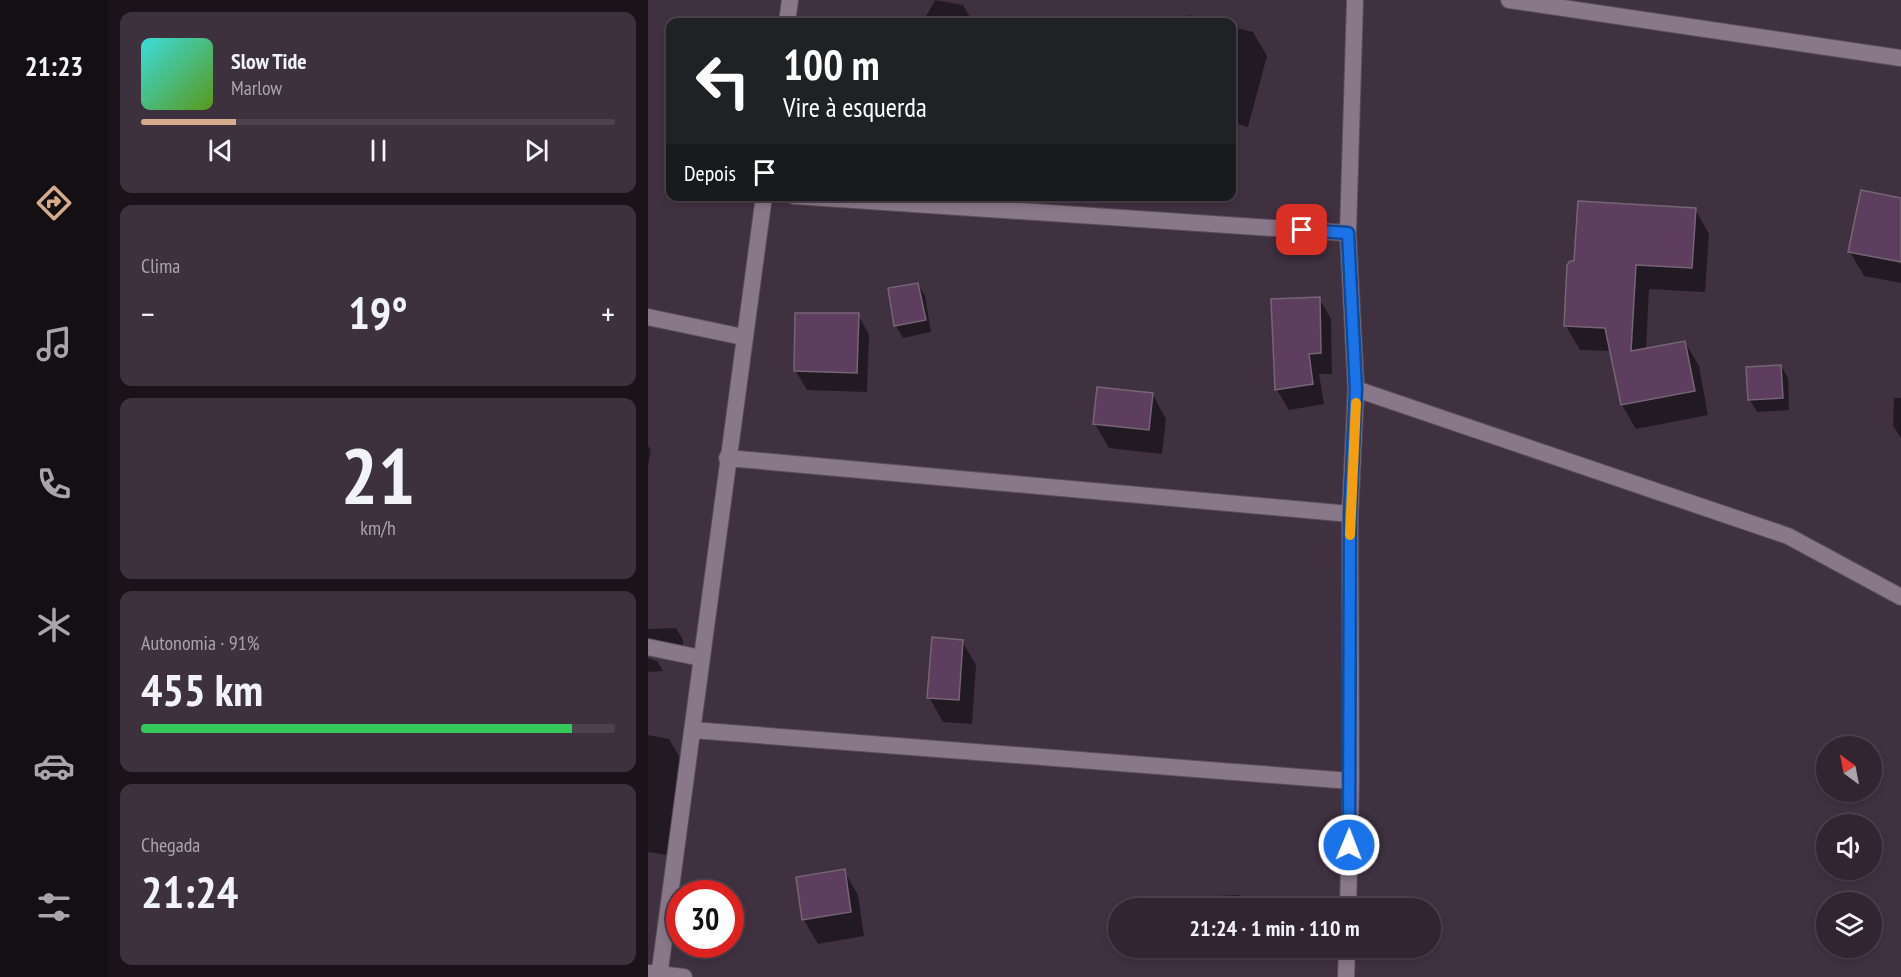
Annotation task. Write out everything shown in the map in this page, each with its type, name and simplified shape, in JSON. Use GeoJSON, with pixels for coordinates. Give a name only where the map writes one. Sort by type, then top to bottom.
{"type":"FeatureCollection","features":[{"type":"Feature","properties":{"kind":"street"},"geometry":{"type":"LineString","coordinates":[[788,18],[790,0]]}},
{"type":"Feature","properties":{"kind":"street"},"geometry":{"type":"LineString","coordinates":[[1348,898],[1351,781],[1350,514],[1356,389],[1348,233],[1355,0]]}},
{"type":"Feature","properties":{"kind":"street"},"geometry":{"type":"LineString","coordinates":[[1509,0],[1901,58]]}},
{"type":"Feature","properties":{"kind":"street"},"geometry":{"type":"LineString","coordinates":[[684,977],[655,975],[692,730],[743,337],[763,201]]}},
{"type":"Feature","properties":{"kind":"street"},"geometry":{"type":"LineString","coordinates":[[869,201],[1348,233]]}},
{"type":"Feature","properties":{"kind":"street"},"geometry":{"type":"LineString","coordinates":[[648,317],[743,337]]}},
{"type":"Feature","properties":{"kind":"street"},"geometry":{"type":"LineString","coordinates":[[1356,389],[1788,536],[1901,597]]}},
{"type":"Feature","properties":{"kind":"street"},"geometry":{"type":"LineString","coordinates":[[727,458],[1350,514]]}},
{"type":"Feature","properties":{"kind":"street"},"geometry":{"type":"LineString","coordinates":[[648,647],[701,657]]}},
{"type":"Feature","properties":{"kind":"street"},"geometry":{"type":"LineString","coordinates":[[692,730],[1351,781]]}},
{"type":"Feature","properties":{"kind":"street"},"geometry":{"type":"LineString","coordinates":[[1346,977],[1347,958]]}},
{"type":"Feature","properties":{"kind":"building"},"geometry":{"type":"Polygon","coordinates":[[[1861,190],[1901,198],[1901,262],[1848,252],[1861,190]]]}},
{"type":"Feature","properties":{"kind":"building"},"geometry":{"type":"Polygon","coordinates":[[[1578,201],[1696,208],[1692,268],[1636,265],[1631,351],[1685,341],[1695,391],[1621,405],[1605,328],[1564,326],[1567,265],[1570,261],[1574,261],[1578,201]]]}},
{"type":"Feature","properties":{"kind":"building"},"geometry":{"type":"Polygon","coordinates":[[[918,283],[926,320],[894,326],[888,288],[918,283]]]}},
{"type":"Feature","properties":{"kind":"building"},"geometry":{"type":"Polygon","coordinates":[[[1320,297],[1321,353],[1309,354],[1313,384],[1275,390],[1271,299],[1320,297]]]}},
{"type":"Feature","properties":{"kind":"building"},"geometry":{"type":"Polygon","coordinates":[[[795,313],[859,313],[857,373],[794,371],[795,313]]]}},
{"type":"Feature","properties":{"kind":"building"},"geometry":{"type":"Polygon","coordinates":[[[1781,365],[1783,398],[1748,400],[1746,367],[1781,365]]]}},
{"type":"Feature","properties":{"kind":"building"},"geometry":{"type":"Polygon","coordinates":[[[1097,387],[1153,393],[1149,430],[1093,424],[1097,387]]]}},
{"type":"Feature","properties":{"kind":"building"},"geometry":{"type":"Polygon","coordinates":[[[932,637],[963,640],[959,700],[927,698],[932,637]]]}},
{"type":"Feature","properties":{"kind":"building"},"geometry":{"type":"Polygon","coordinates":[[[845,869],[851,912],[802,920],[796,877],[845,869]]]}},
{"type":"Feature","properties":{"kind":"slow traffic"},"geometry":{"type":"LineString","coordinates":[[1350,535],[1356,403]]}},
{"type":"Feature","properties":{"kind":"route"},"geometry":{"type":"LineString","coordinates":[[1302,230],[1348,233],[1356,389],[1350,514],[1351,781],[1349,845]]}}]}
